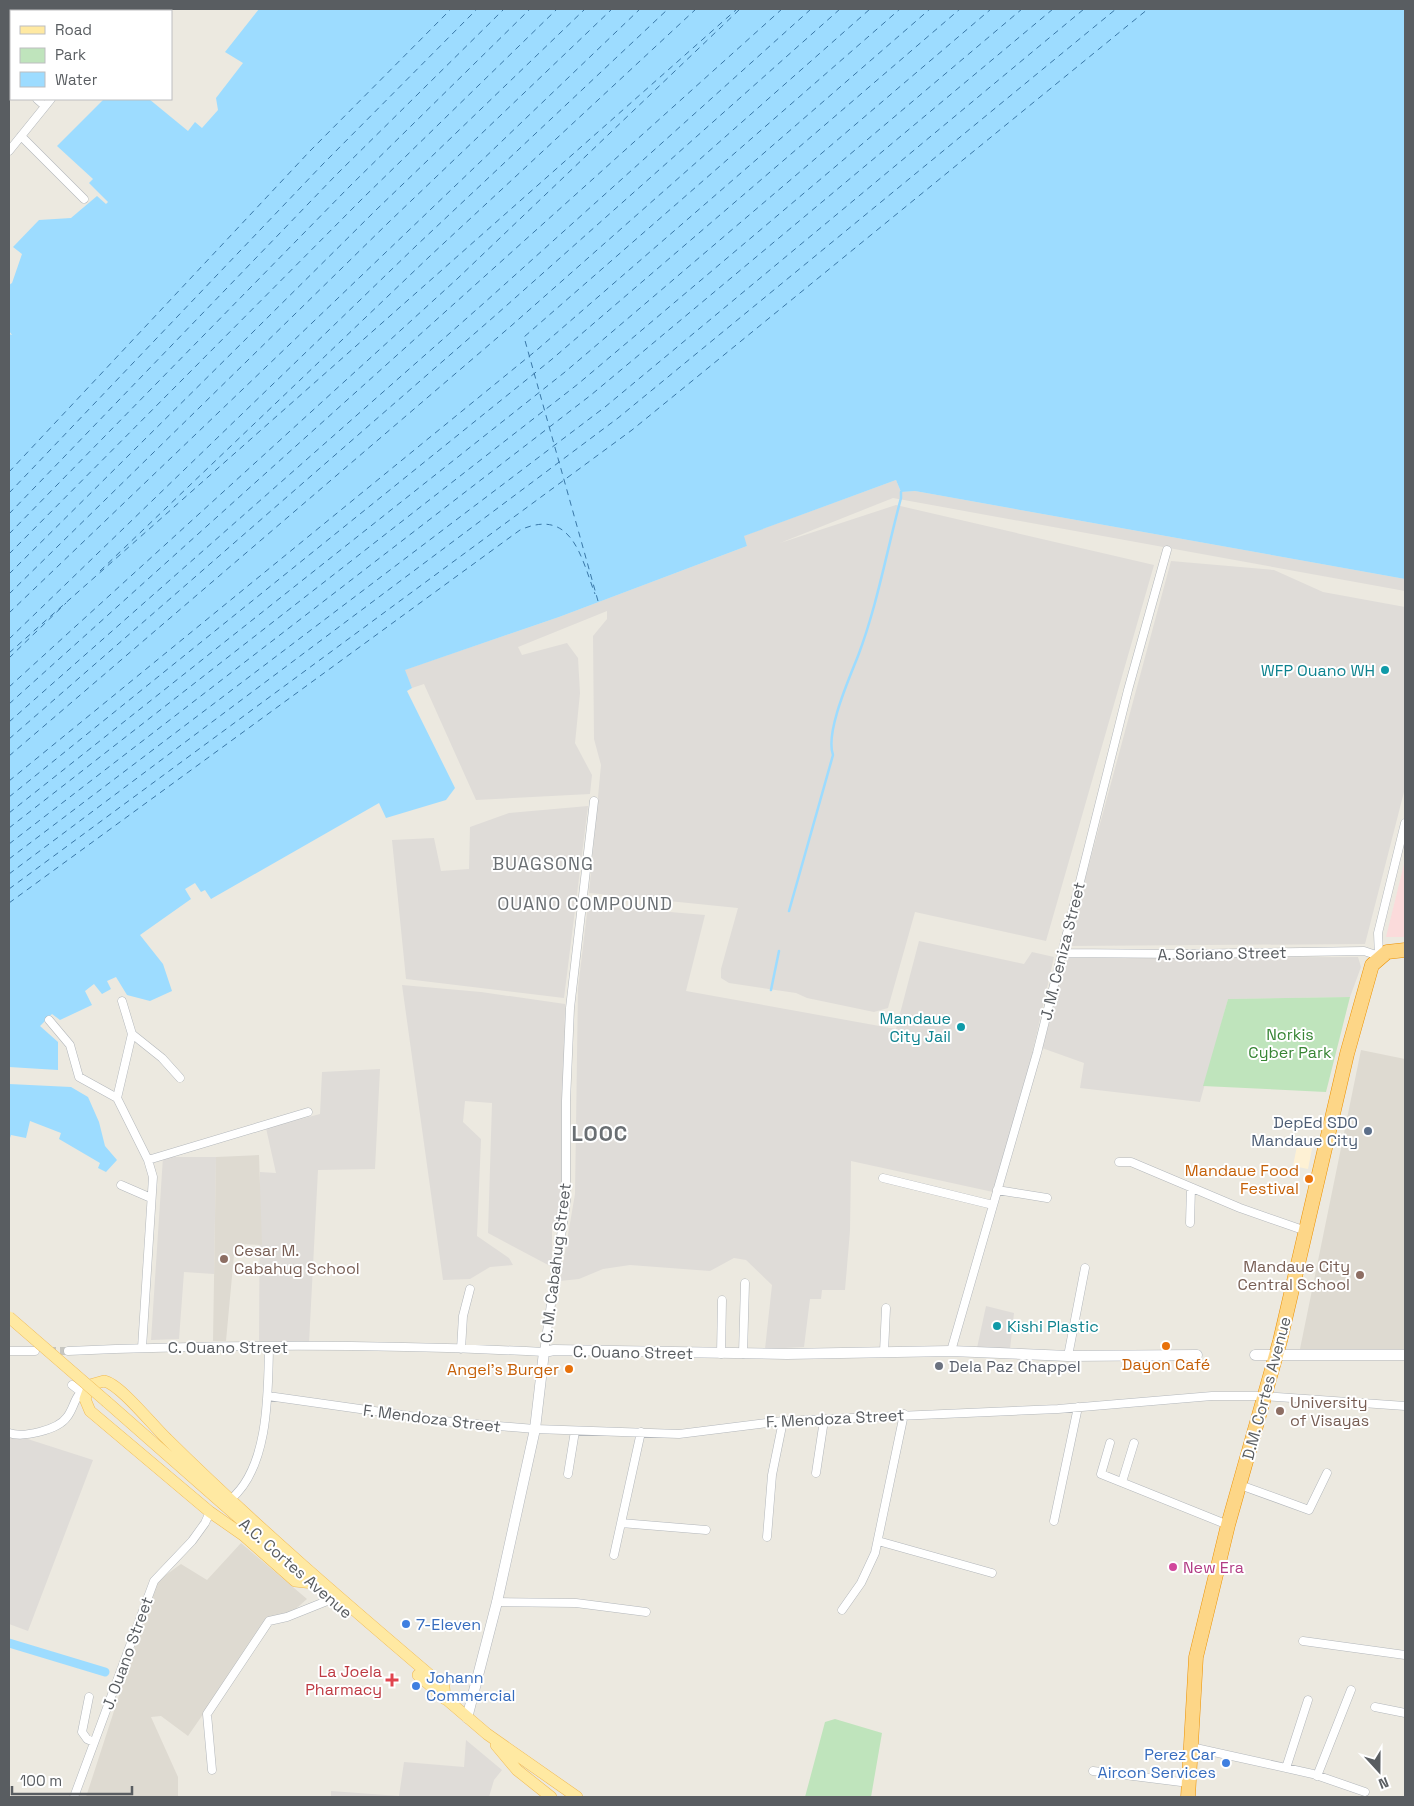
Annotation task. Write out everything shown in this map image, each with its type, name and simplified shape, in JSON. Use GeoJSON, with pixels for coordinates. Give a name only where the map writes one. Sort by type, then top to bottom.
{"type":"FeatureCollection","features":[{"type":"Feature","properties":{"kind":"highway"},"geometry":{"type":"LineString","coordinates":[[1379,956],[1395,950],[1405,950]]}},
{"type":"Feature","properties":{"kind":"highway","name":"D.M. Cortes Avenue"},"geometry":{"type":"LineString","coordinates":[[1188,1797],[1196,1658],[1228,1525],[1276,1356],[1365,986],[1370,968],[1379,956]]}},
{"type":"Feature","properties":{"kind":"main road","name":"A.C. Cortes Avenue"},"geometry":{"type":"LineString","coordinates":[[9,1317],[467,1718],[577,1797]]}},
{"type":"Feature","properties":{"kind":"main road"},"geometry":{"type":"LineString","coordinates":[[313,1583],[295,1581],[224,1520],[210,1512],[90,1411],[84,1391],[98,1381],[112,1384],[166,1439],[231,1499],[340,1598],[444,1687],[445,1699]]}},
{"type":"Feature","properties":{"kind":"main road","name":"A.C. Cortes Avenue"},"geometry":{"type":"LineString","coordinates":[[487,1734],[517,1770],[551,1797]]}},
{"type":"Feature","properties":{"kind":"street"},"geometry":{"type":"LineString","coordinates":[[9,151],[48,102]]}},
{"type":"Feature","properties":{"kind":"street"},"geometry":{"type":"LineString","coordinates":[[21,136],[84,199]]}},
{"type":"Feature","properties":{"kind":"street","name":"J. M. Ceniza Street"},"geometry":{"type":"LineString","coordinates":[[951,1351],[1032,1071],[1126,700],[1167,550]]}},
{"type":"Feature","properties":{"kind":"street","name":"C. M. Cabahug Street"},"geometry":{"type":"LineString","coordinates":[[467,1718],[497,1602],[535,1429],[544,1352],[566,1202],[566,1101],[570,1008],[594,800]]}},
{"type":"Feature","properties":{"kind":"street"},"geometry":{"type":"LineString","coordinates":[[1379,956],[1378,933],[1405,823]]}},
{"type":"Feature","properties":{"kind":"street","name":"A. Soriano Street"},"geometry":{"type":"LineString","coordinates":[[1063,953],[1183,954],[1364,951],[1379,956]]}},
{"type":"Feature","properties":{"kind":"street"},"geometry":{"type":"LineString","coordinates":[[117,1098],[132,1034],[122,1002]]}},
{"type":"Feature","properties":{"kind":"street"},"geometry":{"type":"LineString","coordinates":[[49,1020],[70,1045],[79,1077],[117,1098],[148,1160],[153,1177],[142,1348]]}},
{"type":"Feature","properties":{"kind":"street"},"geometry":{"type":"LineString","coordinates":[[132,1034],[162,1058],[180,1078]]}},
{"type":"Feature","properties":{"kind":"street"},"geometry":{"type":"LineString","coordinates":[[148,1160],[308,1112]]}},
{"type":"Feature","properties":{"kind":"street"},"geometry":{"type":"LineString","coordinates":[[1119,1162],[1131,1162],[1191,1188],[1306,1232]]}},
{"type":"Feature","properties":{"kind":"street"},"geometry":{"type":"LineString","coordinates":[[883,1178],[993,1205]]}},
{"type":"Feature","properties":{"kind":"street"},"geometry":{"type":"LineString","coordinates":[[121,1185],[151,1198]]}},
{"type":"Feature","properties":{"kind":"street"},"geometry":{"type":"LineString","coordinates":[[1190,1222],[1191,1188]]}},
{"type":"Feature","properties":{"kind":"street"},"geometry":{"type":"LineString","coordinates":[[997,1190],[1047,1198]]}},
{"type":"Feature","properties":{"kind":"street"},"geometry":{"type":"LineString","coordinates":[[1068,1356],[1085,1268]]}},
{"type":"Feature","properties":{"kind":"street"},"geometry":{"type":"LineString","coordinates":[[743,1354],[745,1283]]}},
{"type":"Feature","properties":{"kind":"street"},"geometry":{"type":"LineString","coordinates":[[461,1349],[463,1316],[470,1289]]}},
{"type":"Feature","properties":{"kind":"street"},"geometry":{"type":"LineString","coordinates":[[721,1354],[722,1300]]}},
{"type":"Feature","properties":{"kind":"street"},"geometry":{"type":"LineString","coordinates":[[884,1352],[886,1308]]}},
{"type":"Feature","properties":{"kind":"street"},"geometry":{"type":"LineString","coordinates":[[231,1499],[239,1492],[257,1461],[268,1396],[269,1347]]}},
{"type":"Feature","properties":{"kind":"street","name":"C. Ouano Street"},"geometry":{"type":"LineString","coordinates":[[68,1350],[269,1347],[544,1352],[560,1350],[721,1354],[951,1351],[1068,1356],[1197,1355]]}},
{"type":"Feature","properties":{"kind":"street"},"geometry":{"type":"LineString","coordinates":[[9,1351],[35,1352]]}},
{"type":"Feature","properties":{"kind":"street"},"geometry":{"type":"LineString","coordinates":[[1255,1355],[1405,1355]]}},
{"type":"Feature","properties":{"kind":"street"},"geometry":{"type":"LineString","coordinates":[[9,1433],[27,1436],[60,1423],[67,1418],[76,1398],[84,1391],[72,1385]]}},
{"type":"Feature","properties":{"kind":"street","name":"F. Mendoza Street"},"geometry":{"type":"LineString","coordinates":[[268,1396],[452,1422],[535,1429],[678,1434],[783,1421],[1078,1407],[1212,1396],[1264,1396],[1405,1406]]}},
{"type":"Feature","properties":{"kind":"street"},"geometry":{"type":"LineString","coordinates":[[1054,1521],[1078,1407]]}},
{"type":"Feature","properties":{"kind":"street"},"geometry":{"type":"LineString","coordinates":[[842,1610],[861,1583],[875,1553],[904,1414]]}},
{"type":"Feature","properties":{"kind":"street"},"geometry":{"type":"LineString","coordinates":[[816,1474],[824,1420]]}},
{"type":"Feature","properties":{"kind":"street"},"geometry":{"type":"LineString","coordinates":[[767,1537],[772,1475],[783,1421]]}},
{"type":"Feature","properties":{"kind":"street"},"geometry":{"type":"LineString","coordinates":[[568,1474],[575,1431]]}},
{"type":"Feature","properties":{"kind":"street"},"geometry":{"type":"LineString","coordinates":[[614,1555],[641,1432]]}},
{"type":"Feature","properties":{"kind":"street"},"geometry":{"type":"LineString","coordinates":[[1110,1443],[1101,1474],[1228,1525]]}},
{"type":"Feature","properties":{"kind":"street"},"geometry":{"type":"LineString","coordinates":[[1122,1482],[1134,1443]]}},
{"type":"Feature","properties":{"kind":"street"},"geometry":{"type":"LineString","coordinates":[[1240,1485],[1309,1510],[1327,1474]]}},
{"type":"Feature","properties":{"kind":"street","name":"J. Ouano Street"},"geometry":{"type":"LineString","coordinates":[[74,1797],[154,1581],[178,1557],[205,1523],[210,1512]]}},
{"type":"Feature","properties":{"kind":"street"},"geometry":{"type":"LineString","coordinates":[[621,1523],[706,1530]]}},
{"type":"Feature","properties":{"kind":"street"},"geometry":{"type":"LineString","coordinates":[[877,1542],[992,1573]]}},
{"type":"Feature","properties":{"kind":"street"},"geometry":{"type":"LineString","coordinates":[[212,1770],[207,1714],[269,1621],[287,1617],[332,1599]]}},
{"type":"Feature","properties":{"kind":"street"},"geometry":{"type":"LineString","coordinates":[[497,1602],[576,1602],[646,1612]]}},
{"type":"Feature","properties":{"kind":"street"},"geometry":{"type":"LineString","coordinates":[[1302,1641],[1405,1655]]}},
{"type":"Feature","properties":{"kind":"street"},"geometry":{"type":"LineString","coordinates":[[1317,1776],[1351,1690]]}},
{"type":"Feature","properties":{"kind":"street"},"geometry":{"type":"LineString","coordinates":[[89,1698],[82,1732],[87,1739],[94,1742]]}},
{"type":"Feature","properties":{"kind":"street"},"geometry":{"type":"LineString","coordinates":[[1286,1768],[1308,1700]]}},
{"type":"Feature","properties":{"kind":"street"},"geometry":{"type":"LineString","coordinates":[[1375,1707],[1405,1713]]}},
{"type":"Feature","properties":{"kind":"street"},"geometry":{"type":"LineString","coordinates":[[1191,1747],[1317,1776],[1365,1792]]}},
{"type":"Feature","properties":{"kind":"street"},"geometry":{"type":"LineString","coordinates":[[1093,1771],[1189,1783]]}},
{"type":"Feature","properties":{"kind":"shaded area"},"geometry":{"type":"Polygon","coordinates":[[[896,480],[901,492],[915,491],[1405,579],[1405,591],[893,498],[780,543],[896,505],[1154,565],[1046,941],[915,912],[888,1008],[874,1012],[807,998],[796,993],[729,983],[721,978],[721,969],[738,908],[589,893],[601,765],[594,739],[593,636],[607,619],[607,611],[518,647],[522,655],[567,643],[578,658],[580,693],[575,743],[592,775],[590,794],[476,800],[424,684],[412,688],[404,670],[559,617],[747,546],[743,536],[896,480]]]}},
{"type":"Feature","properties":{"kind":"shaded area"},"geometry":{"type":"Polygon","coordinates":[[[1171,561],[1274,570],[1323,592],[1405,607],[1405,788],[1365,944],[1067,946],[1171,561]]]}},
{"type":"Feature","properties":{"kind":"shaded area"},"geometry":{"type":"Polygon","coordinates":[[[588,806],[564,998],[406,979],[392,840],[434,838],[441,871],[469,869],[470,827],[509,813],[588,806]]]}},
{"type":"Feature","properties":{"kind":"shaded area"},"geometry":{"type":"Polygon","coordinates":[[[1405,860],[1405,937],[1386,937],[1405,860]]]}},
{"type":"Feature","properties":{"kind":"shaded area"},"geometry":{"type":"Polygon","coordinates":[[[588,905],[705,915],[686,991],[896,1029],[919,941],[1024,964],[1032,952],[1054,957],[1028,1072],[993,1192],[851,1161],[850,1231],[845,1290],[822,1290],[821,1299],[810,1299],[804,1347],[765,1349],[772,1285],[746,1260],[734,1258],[710,1271],[630,1265],[603,1269],[579,1279],[560,1281],[575,1194],[578,988],[588,905]]]}},
{"type":"Feature","properties":{"kind":"shaded area"},"geometry":{"type":"Polygon","coordinates":[[[1358,957],[1361,967],[1350,997],[1228,999],[1200,1102],[1080,1088],[1084,1063],[1042,1048],[1067,958],[1358,957]]]}},
{"type":"Feature","properties":{"kind":"shaded area"},"geometry":{"type":"Polygon","coordinates":[[[402,985],[481,992],[565,1004],[563,1206],[552,1230],[552,1267],[488,1233],[492,1103],[465,1101],[463,1122],[481,1139],[477,1236],[509,1258],[513,1265],[490,1267],[470,1279],[443,1280],[402,985]]]}},
{"type":"Feature","properties":{"kind":"shaded area","name":"Mandaue City Central School"},"geometry":{"type":"Polygon","coordinates":[[[1361,1050],[1405,1059],[1405,1349],[1300,1349],[1361,1050]]]}},
{"type":"Feature","properties":{"kind":"shaded area"},"geometry":{"type":"Polygon","coordinates":[[[380,1069],[375,1169],[318,1170],[309,1343],[259,1341],[260,1172],[276,1173],[266,1128],[320,1114],[322,1072],[380,1069]]]}},
{"type":"Feature","properties":{"kind":"shaded area"},"geometry":{"type":"Polygon","coordinates":[[[1298,1141],[1313,1144],[1308,1169],[1293,1166],[1298,1141]]]}},
{"type":"Feature","properties":{"kind":"shaded area","name":"Cesar M. Cabahug School"},"geometry":{"type":"Polygon","coordinates":[[[259,1155],[262,1245],[235,1244],[226,1341],[213,1341],[216,1157],[259,1155]]]}},
{"type":"Feature","properties":{"kind":"shaded area"},"geometry":{"type":"Polygon","coordinates":[[[163,1157],[216,1157],[214,1274],[184,1272],[179,1339],[151,1340],[163,1157]]]}},
{"type":"Feature","properties":{"kind":"shaded area","name":"Kishi Plastic"},"geometry":{"type":"Polygon","coordinates":[[[986,1306],[1014,1313],[1010,1349],[977,1348],[986,1306]]]}},
{"type":"Feature","properties":{"kind":"shaded area"},"geometry":{"type":"Polygon","coordinates":[[[9,1433],[93,1460],[28,1631],[9,1624],[9,1433]]]}},
{"type":"Feature","properties":{"kind":"shaded area"},"geometry":{"type":"Polygon","coordinates":[[[241,1543],[307,1599],[290,1614],[268,1620],[188,1736],[161,1716],[151,1717],[178,1777],[178,1797],[86,1797],[156,1582],[181,1564],[207,1580],[241,1543]]]}},
{"type":"Feature","properties":{"kind":"shaded area"},"geometry":{"type":"Polygon","coordinates":[[[466,1740],[502,1770],[494,1780],[489,1797],[331,1797],[331,1791],[399,1796],[404,1762],[464,1767],[466,1740]]]}},
{"type":"Feature","properties":{"kind":"green space","name":"Norkis Cyber Park"},"geometry":{"type":"Polygon","coordinates":[[[1350,997],[1326,1092],[1203,1086],[1228,999],[1350,997]]]}},
{"type":"Feature","properties":{"kind":"green space"},"geometry":{"type":"Polygon","coordinates":[[[835,1719],[882,1733],[871,1797],[805,1797],[825,1722],[835,1719]]]}},
{"type":"Feature","properties":{"kind":"water"},"geometry":{"type":"Polygon","coordinates":[[[259,9],[1405,9],[1405,579],[915,491],[901,492],[896,480],[744,536],[747,546],[559,617],[405,670],[412,688],[407,691],[455,788],[446,800],[386,818],[379,803],[211,899],[205,890],[201,892],[195,883],[185,889],[191,899],[140,935],[163,964],[172,991],[150,1001],[127,995],[116,977],[107,981],[111,989],[102,994],[94,984],[85,991],[92,1005],[60,1020],[52,1014],[40,1026],[58,1042],[58,1070],[9,1067],[9,334],[12,335],[9,331],[9,285],[12,283],[22,254],[13,247],[39,220],[71,218],[97,196],[106,204],[108,202],[89,183],[93,179],[57,146],[103,100],[150,100],[188,131],[195,122],[202,128],[218,110],[216,98],[243,63],[225,52],[259,9]]]}},
{"type":"Feature","properties":{"kind":"water"},"geometry":{"type":"Polygon","coordinates":[[[9,1084],[71,1087],[88,1097],[99,1122],[105,1146],[117,1160],[106,1172],[98,1168],[100,1163],[59,1139],[61,1133],[30,1121],[26,1138],[11,1135],[9,1141],[9,1084]]]}},
{"type":"Feature","properties":{"kind":"waterway"},"geometry":{"type":"LineString","coordinates":[[789,911],[833,755],[831,745],[835,720],[871,618],[901,492]]}},
{"type":"Feature","properties":{"kind":"waterway"},"geometry":{"type":"LineString","coordinates":[[771,990],[779,951]]}},
{"type":"Feature","properties":{"kind":"waterway"},"geometry":{"type":"LineString","coordinates":[[9,1643],[105,1672]]}},
{"type":"Feature","properties":{"kind":"ferry route"},"geometry":{"type":"LineString","coordinates":[[9,472],[309,152],[451,9]]}},
{"type":"Feature","properties":{"kind":"ferry route"},"geometry":{"type":"LineString","coordinates":[[9,493],[323,164],[477,9]]}},
{"type":"Feature","properties":{"kind":"ferry route"},"geometry":{"type":"LineString","coordinates":[[9,514],[336,175],[504,9]]}},
{"type":"Feature","properties":{"kind":"ferry route"},"geometry":{"type":"LineString","coordinates":[[9,534],[349,187],[530,9]]}},
{"type":"Feature","properties":{"kind":"ferry route"},"geometry":{"type":"LineString","coordinates":[[9,554],[363,198],[557,9]]}},
{"type":"Feature","properties":{"kind":"ferry route"},"geometry":{"type":"LineString","coordinates":[[9,574],[376,210],[585,9]]}},
{"type":"Feature","properties":{"kind":"ferry route"},"geometry":{"type":"LineString","coordinates":[[9,594],[390,221],[612,9]]}},
{"type":"Feature","properties":{"kind":"ferry route"},"geometry":{"type":"LineString","coordinates":[[9,613],[640,9]]}},
{"type":"Feature","properties":{"kind":"ferry route"},"geometry":{"type":"LineString","coordinates":[[9,639],[417,245],[668,9]]}},
{"type":"Feature","properties":{"kind":"ferry route"},"geometry":{"type":"LineString","coordinates":[[100,571],[430,256],[696,9]]}},
{"type":"Feature","properties":{"kind":"ferry route"},"geometry":{"type":"LineString","coordinates":[[9,653],[737,9]]}},
{"type":"Feature","properties":{"kind":"ferry route"},"geometry":{"type":"LineString","coordinates":[[9,687],[457,279],[740,9]]}},
{"type":"Feature","properties":{"kind":"ferry route"},"geometry":{"type":"LineString","coordinates":[[9,704],[782,9]]}},
{"type":"Feature","properties":{"kind":"ferry route"},"geometry":{"type":"LineString","coordinates":[[9,722],[484,303],[811,9]]}},
{"type":"Feature","properties":{"kind":"ferry route"},"geometry":{"type":"LineString","coordinates":[[9,739],[497,314],[840,9]]}},
{"type":"Feature","properties":{"kind":"ferry route"},"geometry":{"type":"LineString","coordinates":[[9,756],[511,326],[870,9]]}},
{"type":"Feature","properties":{"kind":"ferry route"},"geometry":{"type":"LineString","coordinates":[[598,601],[524,337],[900,9]]}},
{"type":"Feature","properties":{"kind":"ferry route"},"geometry":{"type":"LineString","coordinates":[[9,781],[538,349],[930,9]]}},
{"type":"Feature","properties":{"kind":"ferry route"},"geometry":{"type":"LineString","coordinates":[[9,797],[551,360],[960,9]]}},
{"type":"Feature","properties":{"kind":"ferry route"},"geometry":{"type":"LineString","coordinates":[[9,813],[565,372],[991,9]]}},
{"type":"Feature","properties":{"kind":"ferry route"},"geometry":{"type":"LineString","coordinates":[[9,828],[578,384],[1022,9]]}},
{"type":"Feature","properties":{"kind":"ferry route"},"geometry":{"type":"LineString","coordinates":[[9,844],[591,395],[1053,9]]}},
{"type":"Feature","properties":{"kind":"ferry route"},"geometry":{"type":"LineString","coordinates":[[9,859],[605,407],[1084,9]]}},
{"type":"Feature","properties":{"kind":"ferry route"},"geometry":{"type":"LineString","coordinates":[[9,874],[618,418],[1116,9]]}},
{"type":"Feature","properties":{"kind":"ferry route"},"geometry":{"type":"LineString","coordinates":[[9,889],[632,430],[1148,9]]}},
{"type":"Feature","properties":{"kind":"ferry route"},"geometry":{"type":"LineString","coordinates":[[9,903],[520,530],[538,525],[552,525],[563,530],[579,551],[595,594]]}},
{"type":"Feature","properties":{"kind":"ferry route"},"geometry":{"type":"LineString","coordinates":[[9,658],[66,603]]}},
{"type":"Feature","properties":{"kind":"tunnel"},"geometry":{"type":"LineString","coordinates":[[48,1351],[68,1351]]}},
{"type":"Feature","properties":{"kind":"place","name":"WFP Ouano WH"},"geometry":{"type":"Point","coordinates":[1385,670]}},
{"type":"Feature","properties":{"kind":"place","name":"Mandaue City Jail"},"geometry":{"type":"Point","coordinates":[961,1027]}},
{"type":"Feature","properties":{"kind":"place","name":"DepEd SDO Mandaue City"},"geometry":{"type":"Point","coordinates":[1368,1131]}},
{"type":"Feature","properties":{"kind":"place","name":"Mandaue Food Festival"},"geometry":{"type":"Point","coordinates":[1309,1179]}},
{"type":"Feature","properties":{"kind":"place","name":"Cesar M. Cabahug School"},"geometry":{"type":"Point","coordinates":[224,1259]}},
{"type":"Feature","properties":{"kind":"place","name":"Mandaue City Central School"},"geometry":{"type":"Point","coordinates":[1360,1275]}},
{"type":"Feature","properties":{"kind":"place","name":"Kishi Plastic"},"geometry":{"type":"Point","coordinates":[997,1326]}},
{"type":"Feature","properties":{"kind":"place","name":"Dayon Café"},"geometry":{"type":"Point","coordinates":[1166,1346]}},
{"type":"Feature","properties":{"kind":"place","name":"Dela Paz Chappel"},"geometry":{"type":"Point","coordinates":[939,1366]}},
{"type":"Feature","properties":{"kind":"place","name":"Angel's Burger"},"geometry":{"type":"Point","coordinates":[569,1369]}},
{"type":"Feature","properties":{"kind":"place","name":"University of Visayas"},"geometry":{"type":"Point","coordinates":[1280,1411]}},
{"type":"Feature","properties":{"kind":"place","name":"New Era"},"geometry":{"type":"Point","coordinates":[1173,1567]}},
{"type":"Feature","properties":{"kind":"place","name":"7-Eleven"},"geometry":{"type":"Point","coordinates":[406,1624]}},
{"type":"Feature","properties":{"kind":"place","name":"La Joela Pharmacy"},"geometry":{"type":"Point","coordinates":[392,1680]}},
{"type":"Feature","properties":{"kind":"place","name":"Johann Commercial"},"geometry":{"type":"Point","coordinates":[416,1686]}},
{"type":"Feature","properties":{"kind":"place","name":"Perez Car Aircon Services"},"geometry":{"type":"Point","coordinates":[1226,1763]}},
{"type":"Feature","properties":{"kind":"district","name":"BUAGSONG"},"geometry":{"type":"Point","coordinates":[543,864]}},
{"type":"Feature","properties":{"kind":"district","name":"OUANO COMPOUND"},"geometry":{"type":"Point","coordinates":[585,904]}},
{"type":"Feature","properties":{"kind":"district","name":"LOOC"},"geometry":{"type":"Point","coordinates":[600,1134]}}]}
